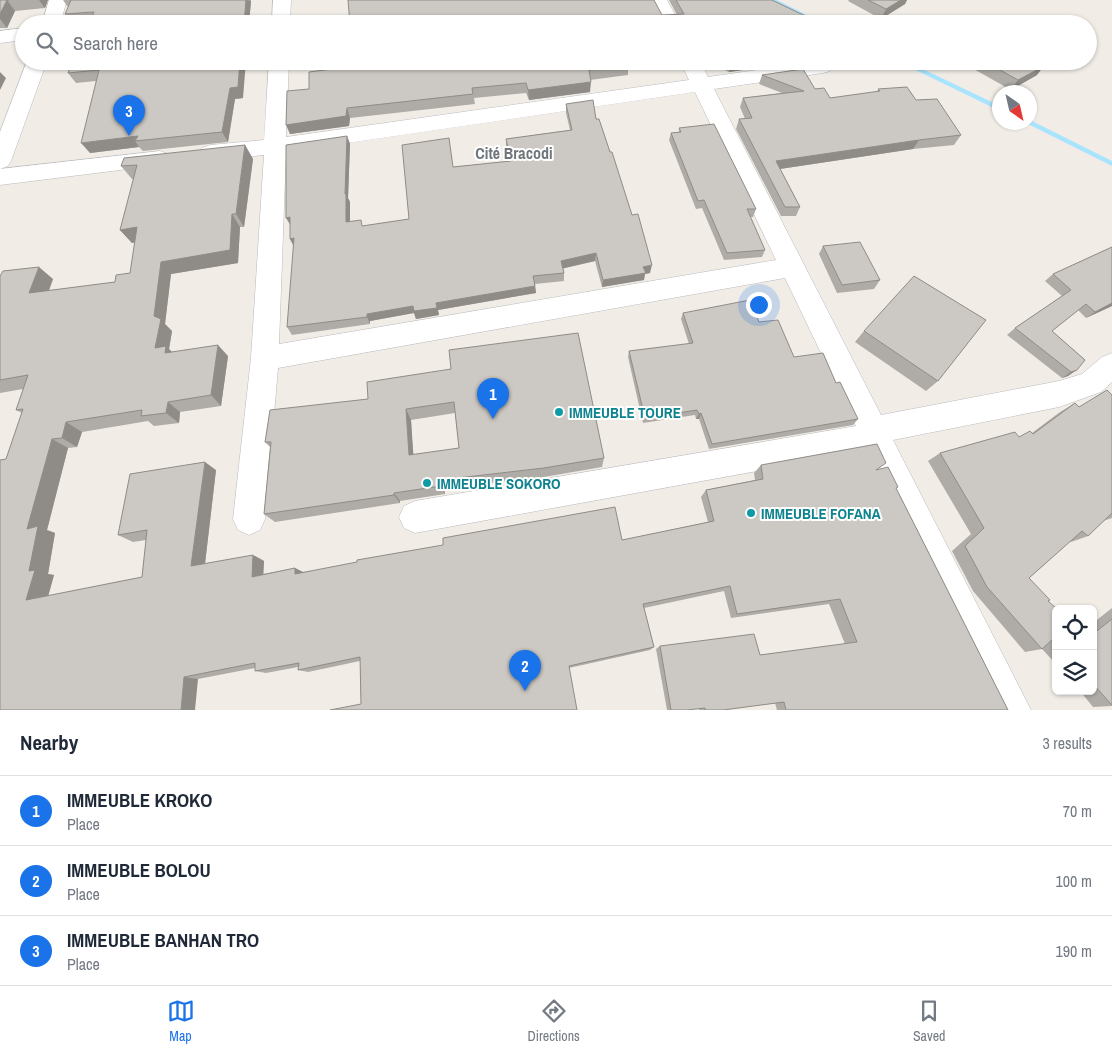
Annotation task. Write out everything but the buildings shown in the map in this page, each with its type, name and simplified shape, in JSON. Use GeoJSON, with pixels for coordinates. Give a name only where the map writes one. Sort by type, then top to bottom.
{"type":"FeatureCollection","features":[{"type":"Feature","properties":{"kind":"street"},"geometry":{"type":"LineString","coordinates":[[54,15],[58,0]]}},
{"type":"Feature","properties":{"kind":"street"},"geometry":{"type":"LineString","coordinates":[[658,0],[666,15]]}},
{"type":"Feature","properties":{"kind":"street"},"geometry":{"type":"LineString","coordinates":[[283,15],[286,1]]}},
{"type":"Feature","properties":{"kind":"street"},"geometry":{"type":"LineString","coordinates":[[0,37],[15,35]]}},
{"type":"Feature","properties":{"kind":"street"},"geometry":{"type":"LineString","coordinates":[[0,161],[35,70]]}},
{"type":"Feature","properties":{"kind":"street"},"geometry":{"type":"LineString","coordinates":[[249,519],[266,358],[279,70]]}},
{"type":"Feature","properties":{"kind":"street"},"geometry":{"type":"LineString","coordinates":[[0,177],[275,146],[696,73],[759,70]]}},
{"type":"Feature","properties":{"kind":"street"},"geometry":{"type":"LineString","coordinates":[[696,73],[1012,710]]}},
{"type":"Feature","properties":{"kind":"street"},"geometry":{"type":"LineString","coordinates":[[266,358],[791,267]]}},
{"type":"Feature","properties":{"kind":"street"},"geometry":{"type":"LineString","coordinates":[[415,517],[875,433],[1060,394],[1091,383],[1112,365]]}},
{"type":"Feature","properties":{"kind":"waterway"},"geometry":{"type":"LineString","coordinates":[[773,0],[804,15]]}},
{"type":"Feature","properties":{"kind":"waterway"},"geometry":{"type":"LineString","coordinates":[[919,70],[992,105]]}},
{"type":"Feature","properties":{"kind":"waterway"},"geometry":{"type":"LineString","coordinates":[[1037,127],[1112,164]]}},
{"type":"Feature","properties":{"kind":"place","name":"IMMEUBLE BANHAN TRO"},"geometry":{"type":"Point","coordinates":[129,136]}},
{"type":"Feature","properties":{"kind":"place","name":"IMMEUBLE TOURE"},"geometry":{"type":"Point","coordinates":[559,412]}},
{"type":"Feature","properties":{"kind":"place","name":"IMMEUBLE KROKO"},"geometry":{"type":"Point","coordinates":[493,419]}},
{"type":"Feature","properties":{"kind":"place","name":"IMMEUBLE SOKORO"},"geometry":{"type":"Point","coordinates":[427,483]}},
{"type":"Feature","properties":{"kind":"place","name":"IMMEUBLE FOFANA"},"geometry":{"type":"Point","coordinates":[751,513]}},
{"type":"Feature","properties":{"kind":"place","name":"IMMEUBLE BOLOU"},"geometry":{"type":"Point","coordinates":[525,691]}},
{"type":"Feature","properties":{"kind":"district","name":"Cité Bracodi"},"geometry":{"type":"Point","coordinates":[514,153]}}]}
